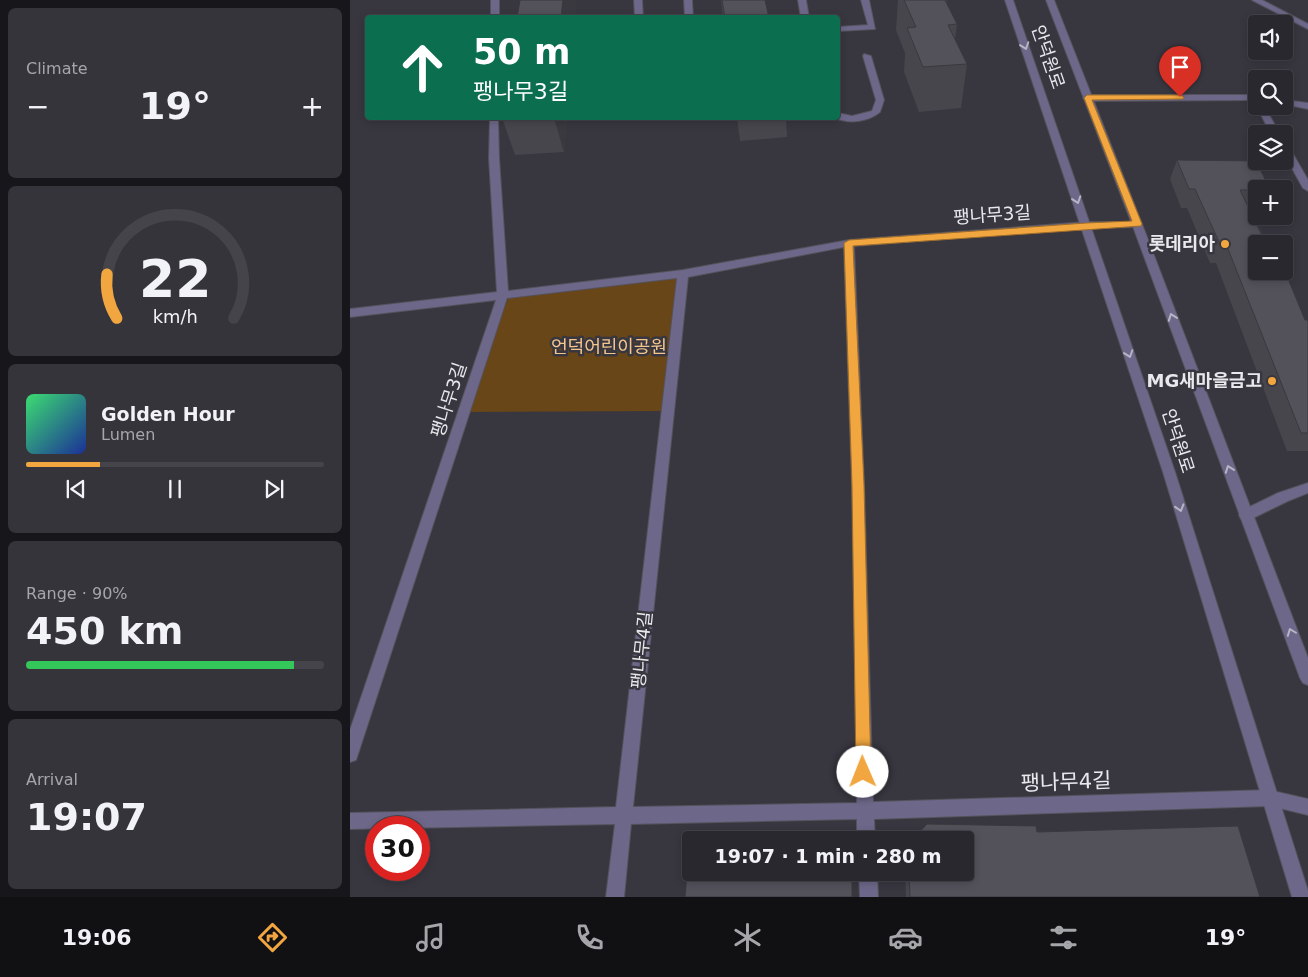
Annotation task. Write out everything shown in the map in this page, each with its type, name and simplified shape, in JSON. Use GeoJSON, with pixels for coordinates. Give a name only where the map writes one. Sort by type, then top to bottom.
{"type":"FeatureCollection","features":[{"type":"Feature","properties":{"kind":"street"},"geometry":{"type":"LineString","coordinates":[[495,0],[495,15]]}},
{"type":"Feature","properties":{"kind":"street"},"geometry":{"type":"LineString","coordinates":[[638,0],[639,15]]}},
{"type":"Feature","properties":{"kind":"street"},"geometry":{"type":"LineString","coordinates":[[688,0],[690,15]]}},
{"type":"Feature","properties":{"kind":"street"},"geometry":{"type":"LineString","coordinates":[[802,0],[804,15]]}},
{"type":"Feature","properties":{"kind":"street"},"geometry":{"type":"LineString","coordinates":[[840,29],[872,27],[865,0]]}},
{"type":"Feature","properties":{"kind":"street","name":"안덕원로"},"geometry":{"type":"LineString","coordinates":[[1009,0],[1169,472],[1300,897]]}},
{"type":"Feature","properties":{"kind":"street","name":"안덕원로"},"geometry":{"type":"LineString","coordinates":[[1050,0],[1137,224],[1308,678]]}},
{"type":"Feature","properties":{"kind":"street"},"geometry":{"type":"LineString","coordinates":[[1256,0],[1308,27]]}},
{"type":"Feature","properties":{"kind":"street"},"geometry":{"type":"LineString","coordinates":[[840,117],[843,119],[864,118],[876,112],[880,100],[867,56]]}},
{"type":"Feature","properties":{"kind":"street"},"geometry":{"type":"LineString","coordinates":[[1087,98],[1248,98]]}},
{"type":"Feature","properties":{"kind":"street"},"geometry":{"type":"LineString","coordinates":[[1293,104],[1308,106]]}},
{"type":"Feature","properties":{"kind":"street","name":"팽나무3길"},"geometry":{"type":"LineString","coordinates":[[350,754],[502,295],[494,158],[494,120]]}},
{"type":"Feature","properties":{"kind":"street"},"geometry":{"type":"LineString","coordinates":[[1293,162],[1308,188]]}},
{"type":"Feature","properties":{"kind":"street","name":"팽나무3길"},"geometry":{"type":"LineString","coordinates":[[350,313],[683,274],[849,243],[1137,224]]}},
{"type":"Feature","properties":{"kind":"street"},"geometry":{"type":"LineString","coordinates":[[849,243],[858,485],[865,831]]}},
{"type":"Feature","properties":{"kind":"street","name":"팽나무4길"},"geometry":{"type":"LineString","coordinates":[[615,897],[683,274]]}},
{"type":"Feature","properties":{"kind":"street"},"geometry":{"type":"LineString","coordinates":[[1246,515],[1282,497],[1308,488]]}},
{"type":"Feature","properties":{"kind":"street","name":"팽나무4길"},"geometry":{"type":"LineString","coordinates":[[350,821],[864,811],[1269,798],[1308,807]]}},
{"type":"Feature","properties":{"kind":"street"},"geometry":{"type":"LineString","coordinates":[[868,881],[869,897]]}},
{"type":"Feature","properties":{"kind":"green space","name":"언덕어린이공원"},"geometry":{"type":"Polygon","coordinates":[[[683,274],[668,411],[464,412],[510,294],[683,274]]]}},
{"type":"Feature","properties":{"kind":"building"},"geometry":{"type":"Polygon","coordinates":[[[520,0],[563,0],[561,15],[518,15],[520,0]]]}},
{"type":"Feature","properties":{"kind":"building"},"geometry":{"type":"Polygon","coordinates":[[[722,0],[765,0],[768,15],[724,15],[722,0]]]}},
{"type":"Feature","properties":{"kind":"building"},"geometry":{"type":"Polygon","coordinates":[[[904,0],[945,0],[957,24],[948,25],[967,64],[923,67],[907,28],[916,27],[904,0]]]}},
{"type":"Feature","properties":{"kind":"building"},"geometry":{"type":"Polygon","coordinates":[[[1177,160],[1248,161],[1248,170],[1260,170],[1266,180],[1248,180],[1248,190],[1240,190],[1248,207],[1248,225],[1257,225],[1262,235],[1248,235],[1248,280],[1289,280],[1305,320],[1308,320],[1308,433],[1301,433],[1226,244],[1220,244],[1195,189],[1189,189],[1177,160]]]}},
{"type":"Feature","properties":{"kind":"building"},"geometry":{"type":"Polygon","coordinates":[[[927,824],[1036,826],[1037,832],[1238,826],[1260,897],[910,897],[909,881],[974,881],[974,831],[920,831],[927,824]]]}},
{"type":"Feature","properties":{"kind":"building"},"geometry":{"type":"Polygon","coordinates":[[[686,881],[852,881],[852,897],[685,897],[686,881]]]}},
{"type":"Feature","properties":{"kind":"place","name":"롯데리아"},"geometry":{"type":"Point","coordinates":[1225,244]}},
{"type":"Feature","properties":{"kind":"place","name":"MG새마을금고"},"geometry":{"type":"Point","coordinates":[1272,381]}},
{"type":"Feature","properties":{"kind":"route"},"geometry":{"type":"LineString","coordinates":[[863,772],[858,485],[849,243],[1137,224],[1087,98],[1180,97]]}}]}
